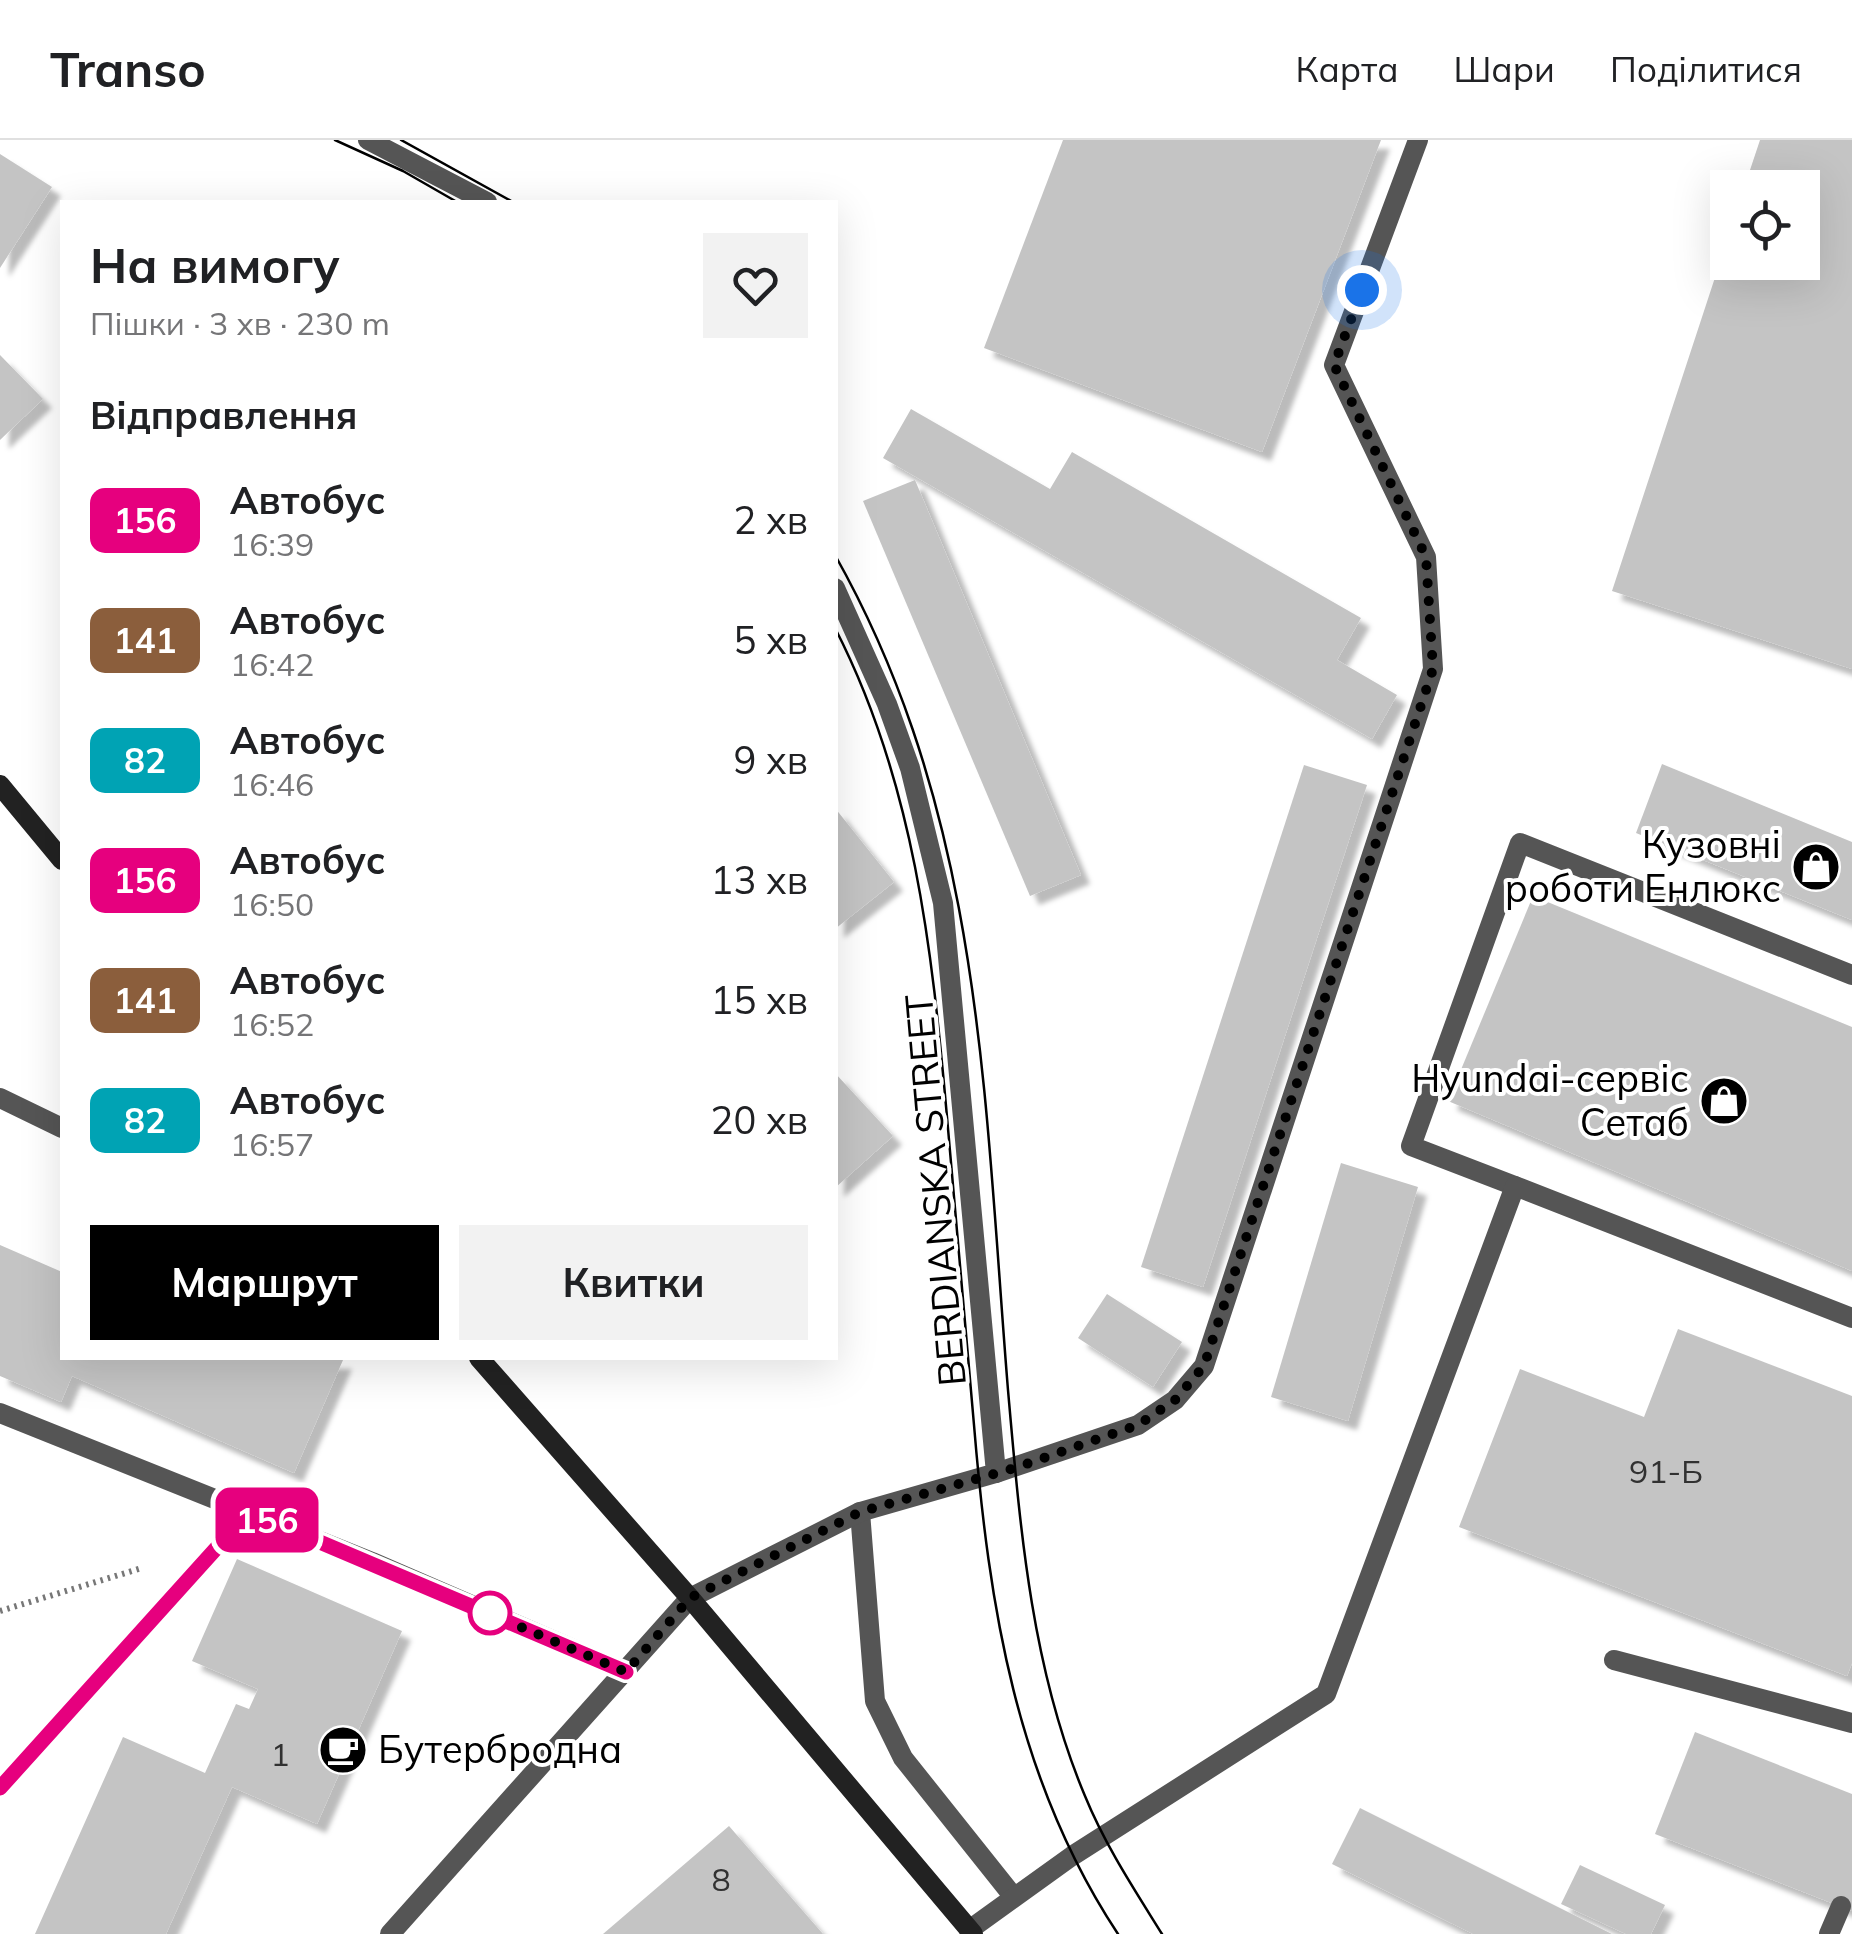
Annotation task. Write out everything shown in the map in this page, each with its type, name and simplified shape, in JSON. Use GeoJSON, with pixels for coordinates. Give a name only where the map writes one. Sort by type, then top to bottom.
{"type":"FeatureCollection","features":[{"type":"Feature","properties":{"kind":"main road"},"geometry":{"type":"LineString","coordinates":[[0,786],[60,858]]}},
{"type":"Feature","properties":{"kind":"main road"},"geometry":{"type":"LineString","coordinates":[[481,1360],[690,1598],[971,1932]]}},
{"type":"Feature","properties":{"kind":"street"},"geometry":{"type":"LineString","coordinates":[[368,140],[483,200]]}},
{"type":"Feature","properties":{"kind":"street"},"geometry":{"type":"LineString","coordinates":[[390,1934],[690,1598],[860,1512],[1138,1425],[1175,1400],[1204,1366],[1433,669],[1426,557],[1334,365],[1418,140]]}},
{"type":"Feature","properties":{"kind":"street","name":"BERDIANSKA STREET"},"geometry":{"type":"LineString","coordinates":[[838,595],[888,704],[910,768],[943,903],[996,1472]]}},
{"type":"Feature","properties":{"kind":"street"},"geometry":{"type":"LineString","coordinates":[[1852,976],[1520,844],[1411,1146],[1852,1318]]}},
{"type":"Feature","properties":{"kind":"street"},"geometry":{"type":"LineString","coordinates":[[0,1098],[60,1127]]}},
{"type":"Feature","properties":{"kind":"street"},"geometry":{"type":"LineString","coordinates":[[971,1932],[1013,1896],[1326,1694],[1515,1186]]}},
{"type":"Feature","properties":{"kind":"street"},"geometry":{"type":"LineString","coordinates":[[0,1414],[249,1512],[626,1672]]}},
{"type":"Feature","properties":{"kind":"street"},"geometry":{"type":"LineString","coordinates":[[0,1788],[249,1512]]}},
{"type":"Feature","properties":{"kind":"street"},"geometry":{"type":"LineString","coordinates":[[860,1512],[875,1701],[903,1758],[1013,1896]]}},
{"type":"Feature","properties":{"kind":"street"},"geometry":{"type":"LineString","coordinates":[[1614,1660],[1852,1723]]}},
{"type":"Feature","properties":{"kind":"street"},"geometry":{"type":"LineString","coordinates":[[1829,1934],[1841,1906]]}},
{"type":"Feature","properties":{"kind":"path"},"geometry":{"type":"LineString","coordinates":[[0,1611],[146,1567]]}},
{"type":"Feature","properties":{"kind":"building"},"geometry":{"type":"Polygon","coordinates":[[[1063,140],[1381,140],[1262,452],[984,348],[1063,140]]]}},
{"type":"Feature","properties":{"kind":"building"},"geometry":{"type":"Polygon","coordinates":[[[1760,140],[1852,140],[1852,669],[1612,591],[1714,280],[1820,280],[1820,170],[1750,170],[1760,140]]]}},
{"type":"Feature","properties":{"kind":"building"},"geometry":{"type":"Polygon","coordinates":[[[0,154],[52,187],[0,268],[0,154]]]}},
{"type":"Feature","properties":{"kind":"building"},"geometry":{"type":"Polygon","coordinates":[[[0,355],[43,399],[0,440],[0,355]]]}},
{"type":"Feature","properties":{"kind":"building"},"geometry":{"type":"Polygon","coordinates":[[[911,409],[1050,489],[1072,452],[1361,618],[1337,660],[1397,695],[1372,739],[883,458],[911,409]]]}},
{"type":"Feature","properties":{"kind":"building"},"geometry":{"type":"Polygon","coordinates":[[[915,480],[1081,875],[1030,896],[863,501],[915,480]]]}},
{"type":"Feature","properties":{"kind":"building"},"geometry":{"type":"Polygon","coordinates":[[[1662,764],[1852,842],[1852,920],[1636,833],[1662,764]]]}},
{"type":"Feature","properties":{"kind":"building"},"geometry":{"type":"Polygon","coordinates":[[[1304,765],[1367,785],[1203,1287],[1141,1267],[1304,765]]]}},
{"type":"Feature","properties":{"kind":"building"},"geometry":{"type":"Polygon","coordinates":[[[838,812],[894,882],[838,927],[838,812]]]}},
{"type":"Feature","properties":{"kind":"building"},"geometry":{"type":"Polygon","coordinates":[[[1533,896],[1852,1027],[1852,1271],[1448,1101],[1533,896]]]}},
{"type":"Feature","properties":{"kind":"building"},"geometry":{"type":"Polygon","coordinates":[[[838,1076],[893,1136],[838,1185],[838,1076]]]}},
{"type":"Feature","properties":{"kind":"building"},"geometry":{"type":"Polygon","coordinates":[[[1341,1163],[1418,1187],[1348,1421],[1271,1397],[1341,1163]]]}},
{"type":"Feature","properties":{"kind":"building"},"geometry":{"type":"Polygon","coordinates":[[[0,1245],[60,1271],[60,1360],[343,1360],[294,1473],[72,1376],[61,1402],[0,1376],[0,1245]]]}},
{"type":"Feature","properties":{"kind":"building"},"geometry":{"type":"Polygon","coordinates":[[[1107,1294],[1182,1342],[1153,1387],[1078,1338],[1107,1294]]]}},
{"type":"Feature","properties":{"kind":"building"},"geometry":{"type":"Polygon","coordinates":[[[1678,1329],[1852,1396],[1852,1663],[1847,1676],[1459,1527],[1520,1369],[1644,1417],[1678,1329]]]}},
{"type":"Feature","properties":{"kind":"building"},"geometry":{"type":"Polygon","coordinates":[[[237,1559],[402,1631],[317,1824],[232,1787],[166,1934],[35,1934],[123,1737],[205,1773],[236,1704],[249,1709],[258,1689],[192,1661],[237,1559]]]}},
{"type":"Feature","properties":{"kind":"building"},"geometry":{"type":"Polygon","coordinates":[[[1695,1732],[1852,1794],[1852,1911],[1655,1834],[1695,1732]]]}},
{"type":"Feature","properties":{"kind":"building"},"geometry":{"type":"Polygon","coordinates":[[[1360,1808],[1612,1934],[1473,1934],[1332,1864],[1360,1808]]]}},
{"type":"Feature","properties":{"kind":"building"},"geometry":{"type":"Polygon","coordinates":[[[729,1826],[823,1934],[603,1934],[729,1826]]]}},
{"type":"Feature","properties":{"kind":"building"},"geometry":{"type":"Polygon","coordinates":[[[1580,1865],[1665,1905],[1651,1934],[1626,1934],[1561,1904],[1580,1865]]]}},
{"type":"Feature","properties":{"kind":"tram line"},"geometry":{"type":"LineString","coordinates":[[335,140],[403,171],[454,200]]}},
{"type":"Feature","properties":{"kind":"tram line"},"geometry":{"type":"LineString","coordinates":[[401,140],[509,200]]}},
{"type":"Feature","properties":{"kind":"tram line"},"geometry":{"type":"LineString","coordinates":[[838,561],[884,654],[921,755],[948,858],[968,961],[982,1066],[1023,1544],[1052,1698],[1093,1814],[1120,1867],[1162,1934]]}},
{"type":"Feature","properties":{"kind":"tram line"},"geometry":{"type":"LineString","coordinates":[[838,634],[884,746],[901,806],[926,929],[941,1054],[980,1493],[999,1625],[1013,1690],[1055,1815],[1083,1875],[1118,1934]]}},
{"type":"Feature","properties":{"kind":"bus line","name":"156"},"geometry":{"type":"LineString","coordinates":[[0,1788],[249,1512],[626,1672]]}},
{"type":"Feature","properties":{"kind":"place","name":"Кузовні роботи Енлюкс"},"geometry":{"type":"Point","coordinates":[1816,867]}},
{"type":"Feature","properties":{"kind":"place","name":"Hyundai-сервіс Сетаб"},"geometry":{"type":"Point","coordinates":[1724,1101]}},
{"type":"Feature","properties":{"kind":"place","name":"Бутербродна"},"geometry":{"type":"Point","coordinates":[343,1750]}},
{"type":"Feature","properties":{"kind":"route"},"geometry":{"type":"LineString","coordinates":[[490,1613],[481,1610],[626,1672],[690,1598],[860,1512],[1015,1468],[1138,1425],[1175,1400],[1204,1366],[1433,669],[1426,557],[1334,365],[1362,290]]}}]}
